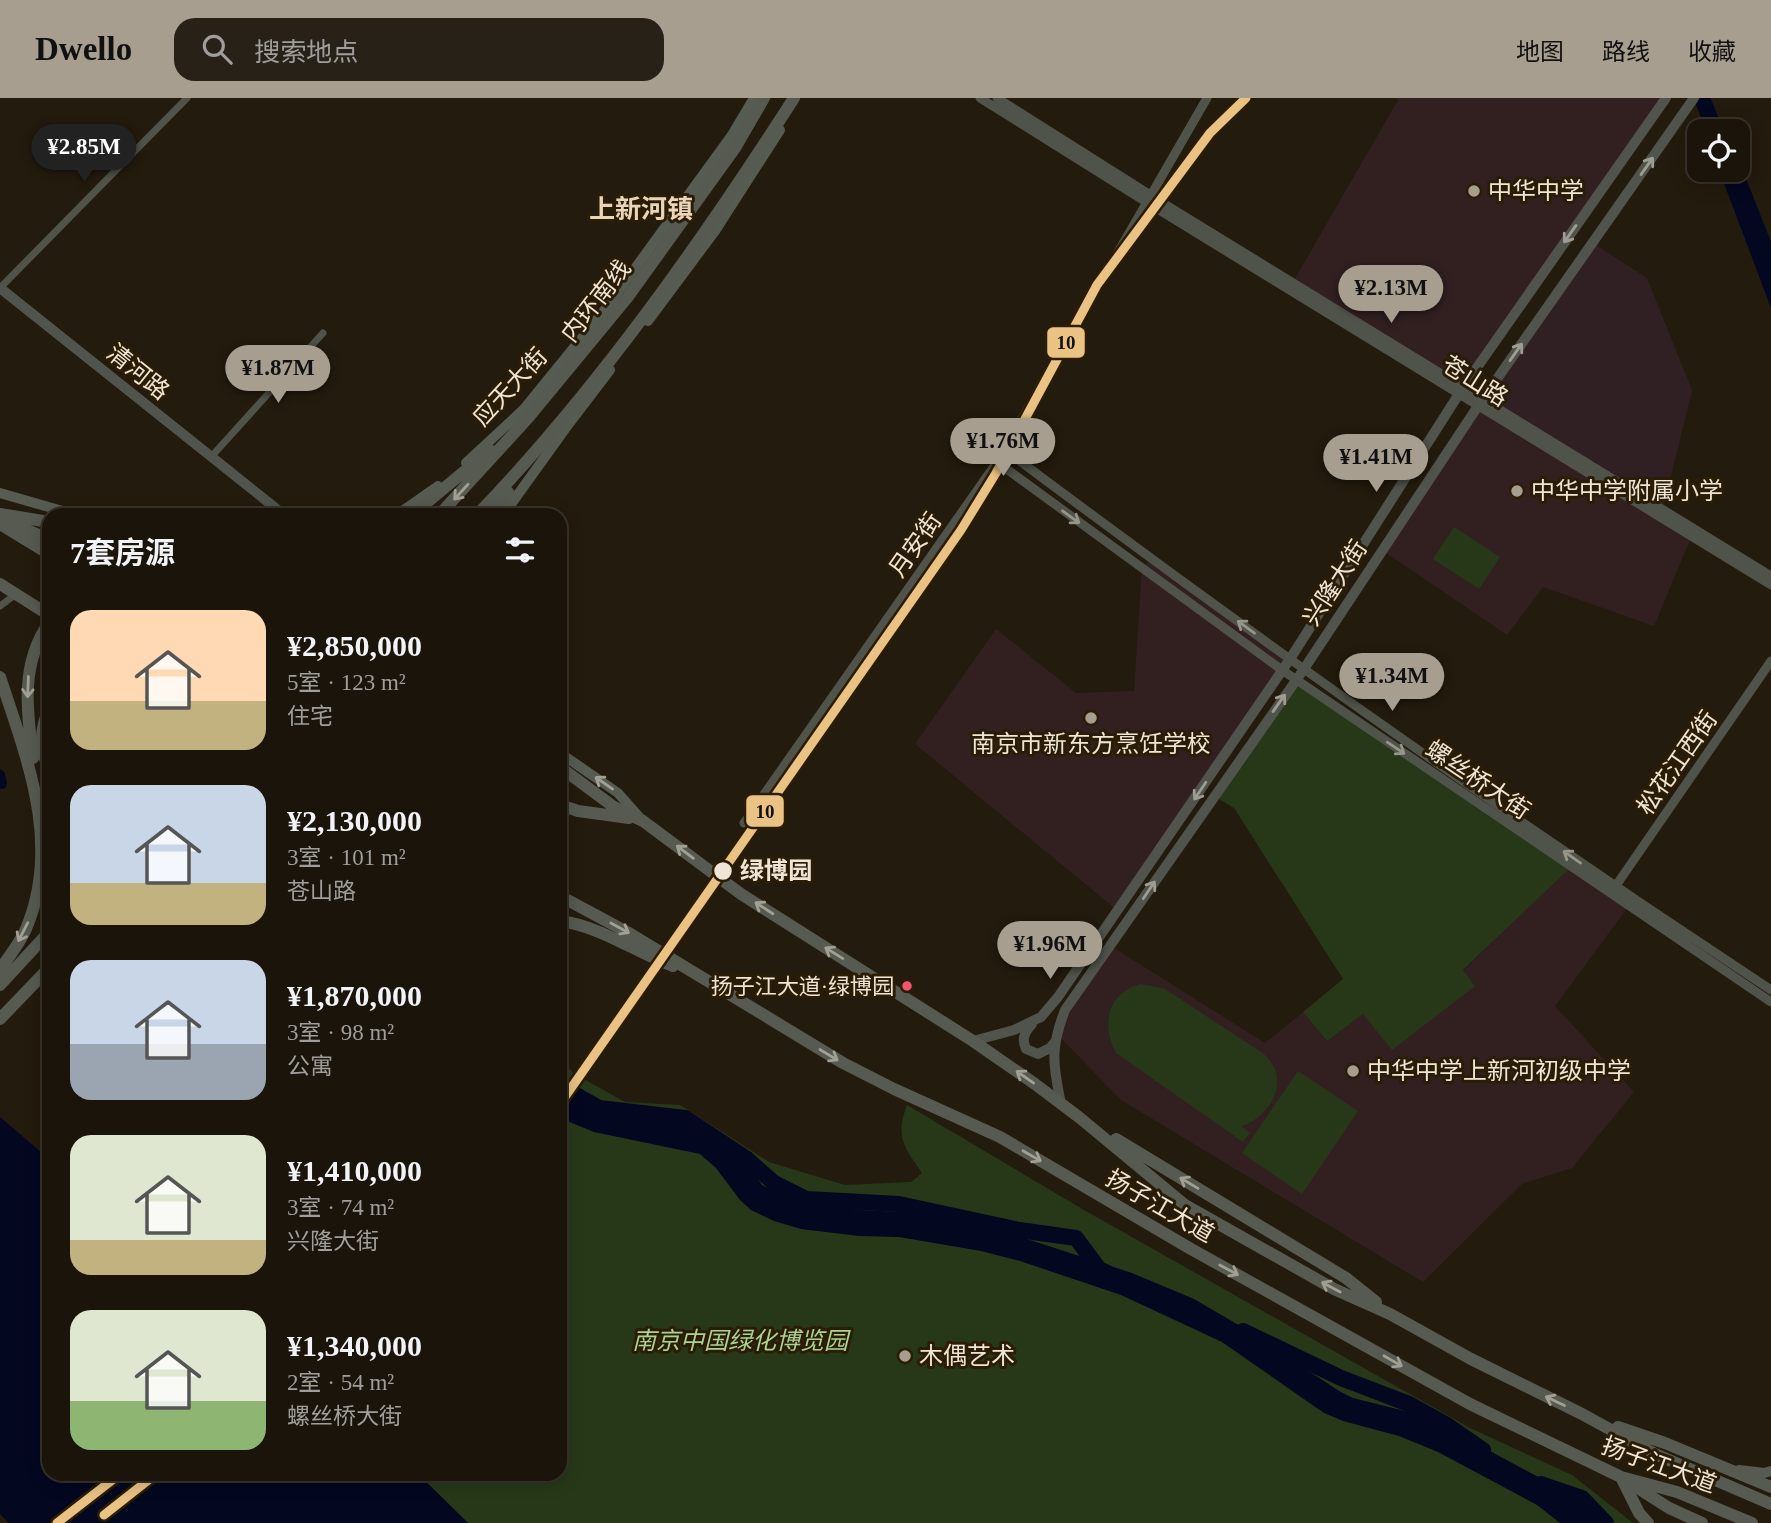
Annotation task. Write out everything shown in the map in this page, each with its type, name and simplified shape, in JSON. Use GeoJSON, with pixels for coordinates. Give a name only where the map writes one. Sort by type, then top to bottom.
{"type":"FeatureCollection","features":[{"type":"Feature","properties":{"kind":"highway","name":"内环南线"},"geometry":{"type":"LineString","coordinates":[[446,508],[528,418],[627,298],[735,148],[764,98]]}},
{"type":"Feature","properties":{"kind":"highway","name":"内环南线"},"geometry":{"type":"LineString","coordinates":[[484,508],[529,461],[690,254],[796,98]]}},
{"type":"Feature","properties":{"kind":"highway"},"geometry":{"type":"LineString","coordinates":[[420,508],[528,418]]}},
{"type":"Feature","properties":{"kind":"highway"},"geometry":{"type":"LineString","coordinates":[[496,508],[529,461]]}},
{"type":"Feature","properties":{"kind":"highway"},"geometry":{"type":"LineString","coordinates":[[0,519],[42,522]]}},
{"type":"Feature","properties":{"kind":"highway"},"geometry":{"type":"LineString","coordinates":[[0,519],[42,535]]}},
{"type":"Feature","properties":{"kind":"highway"},"geometry":{"type":"LineString","coordinates":[[0,519],[42,549]]}},
{"type":"Feature","properties":{"kind":"highway"},"geometry":{"type":"LineString","coordinates":[[0,584],[42,611]]}},
{"type":"Feature","properties":{"kind":"highway"},"geometry":{"type":"LineString","coordinates":[[42,636],[32,654],[28,671],[28,719],[42,827]]}},
{"type":"Feature","properties":{"kind":"highway"},"geometry":{"type":"LineString","coordinates":[[0,677],[22,742],[38,802]]}},
{"type":"Feature","properties":{"kind":"highway","name":"扬子江大道"},"geometry":{"type":"LineString","coordinates":[[567,772],[614,807],[643,821],[727,884],[973,1041],[1080,1118],[1185,1205],[1334,1289],[1390,1314],[1655,1454],[1771,1504]]}},
{"type":"Feature","properties":{"kind":"highway"},"geometry":{"type":"LineString","coordinates":[[567,807],[643,821]]}},
{"type":"Feature","properties":{"kind":"highway"},"geometry":{"type":"LineString","coordinates":[[0,970],[25,931],[36,899],[42,864]]}},
{"type":"Feature","properties":{"kind":"highway","name":"扬子江大道"},"geometry":{"type":"LineString","coordinates":[[567,900],[702,976],[843,1063],[1000,1137],[1191,1249],[1470,1404],[1620,1477],[1677,1492],[1752,1523]]}},
{"type":"Feature","properties":{"kind":"highway"},"geometry":{"type":"LineString","coordinates":[[567,922],[586,927],[648,957],[702,976]]}},
{"type":"Feature","properties":{"kind":"highway"},"geometry":{"type":"LineString","coordinates":[[0,985],[42,940]]}},
{"type":"Feature","properties":{"kind":"highway"},"geometry":{"type":"LineString","coordinates":[[0,1019],[42,976]]}},
{"type":"Feature","properties":{"kind":"highway"},"geometry":{"type":"LineString","coordinates":[[27,992],[42,980]]}},
{"type":"Feature","properties":{"kind":"highway"},"geometry":{"type":"LineString","coordinates":[[1080,1118],[1346,1278],[1390,1314]]}},
{"type":"Feature","properties":{"kind":"highway"},"geometry":{"type":"LineString","coordinates":[[1582,1414],[1771,1487]]}},
{"type":"Feature","properties":{"kind":"highway"},"geometry":{"type":"LineString","coordinates":[[1620,1477],[1639,1513],[1648,1523]]}},
{"type":"Feature","properties":{"kind":"highway"},"geometry":{"type":"LineString","coordinates":[[1620,1477],[1669,1508],[1702,1523]]}},
{"type":"Feature","properties":{"kind":"main road","name":"应天大街"},"geometry":{"type":"LineString","coordinates":[[406,508],[454,474],[523,410],[667,228],[732,135],[754,98]]}},
{"type":"Feature","properties":{"kind":"main road"},"geometry":{"type":"LineString","coordinates":[[509,508],[565,429],[715,231],[754,172],[796,98]]}},
{"type":"Feature","properties":{"kind":"main road","name":"兴隆大街"},"geometry":{"type":"LineString","coordinates":[[973,1041],[1014,1030],[1041,1017],[1058,997],[1290,659],[1462,391],[1665,98]]}},
{"type":"Feature","properties":{"kind":"main road","name":"兴隆大街"},"geometry":{"type":"LineString","coordinates":[[1061,1104],[1053,1053],[1065,1010],[1296,680],[1480,402],[1694,98]]}},
{"type":"Feature","properties":{"kind":"main road","name":"清河路"},"geometry":{"type":"LineString","coordinates":[[0,288],[275,508]]}},
{"type":"Feature","properties":{"kind":"main road"},"geometry":{"type":"LineString","coordinates":[[0,493],[52,508]]}},
{"type":"Feature","properties":{"kind":"main road"},"geometry":{"type":"LineString","coordinates":[[567,758],[618,793],[643,821]]}},
{"type":"Feature","properties":{"kind":"main road"},"geometry":{"type":"LineString","coordinates":[[1041,1017],[1024,1033],[1023,1042],[1026,1049],[1038,1055],[1050,1048],[1055,1040]]}},
{"type":"Feature","properties":{"kind":"main road"},"geometry":{"type":"LineString","coordinates":[[1700,1458],[1747,1472],[1771,1471]]}},
{"type":"Feature","properties":{"kind":"street"},"geometry":{"type":"LineString","coordinates":[[0,288],[7,284],[187,98]]}},
{"type":"Feature","properties":{"kind":"street","name":"苍山路"},"geometry":{"type":"LineString","coordinates":[[980,98],[1771,576]]}},
{"type":"Feature","properties":{"kind":"street","name":"苍山路"},"geometry":{"type":"LineString","coordinates":[[997,98],[1148,198]]}},
{"type":"Feature","properties":{"kind":"street","name":"月安街"},"geometry":{"type":"LineString","coordinates":[[744,823],[997,461],[1207,98]]}},
{"type":"Feature","properties":{"kind":"street"},"geometry":{"type":"LineString","coordinates":[[211,457],[323,333]]}},
{"type":"Feature","properties":{"kind":"street","name":"苍山路"},"geometry":{"type":"LineString","coordinates":[[1480,402],[1771,585]]}},
{"type":"Feature","properties":{"kind":"street","name":"螺丝桥大街"},"geometry":{"type":"LineString","coordinates":[[1004,449],[1290,659],[1615,887],[1771,990]]}},
{"type":"Feature","properties":{"kind":"street","name":"螺丝桥大街"},"geometry":{"type":"LineString","coordinates":[[997,461],[1296,680],[1771,1002]]}},
{"type":"Feature","properties":{"kind":"street"},"geometry":{"type":"LineString","coordinates":[[0,606],[16,594]]}},
{"type":"Feature","properties":{"kind":"street","name":"松花江西街"},"geometry":{"type":"LineString","coordinates":[[1615,887],[1771,662]]}},
{"type":"Feature","properties":{"kind":"shaded area","name":"中华中学"},"geometry":{"type":"Polygon","coordinates":[[[1395,98],[1668,98],[1464,387],[1293,282],[1398,100],[1395,98]]]}},
{"type":"Feature","properties":{"kind":"shaded area"},"geometry":{"type":"Polygon","coordinates":[[[1593,243],[1647,278],[1692,390],[1663,509],[1482,399],[1593,243]]]}},
{"type":"Feature","properties":{"kind":"shaded area","name":"中华中学附属小学"},"geometry":{"type":"Polygon","coordinates":[[[1478,406],[1690,540],[1654,626],[1543,587],[1507,635],[1382,550],[1478,406]]]}},
{"type":"Feature","properties":{"kind":"shaded area","name":"南京市新东方烹饪学校"},"geometry":{"type":"Polygon","coordinates":[[[1151,558],[1290,659],[1118,911],[915,744],[996,629],[1076,693],[1134,691],[1142,569],[1151,558]]]}},
{"type":"Feature","properties":{"kind":"shaded area","name":"中华中学上新河初级中学"},"geometry":{"type":"Polygon","coordinates":[[[1577,860],[1634,899],[1555,1006],[1634,1092],[1572,1168],[1522,1184],[1423,1282],[1121,1100],[1056,1033],[1111,946],[1265,1043],[1303,1012],[1327,1041],[1363,1014],[1475,986],[1463,971],[1577,860]]]}},
{"type":"Feature","properties":{"kind":"green space"},"geometry":{"type":"Polygon","coordinates":[[[1454,527],[1500,557],[1479,589],[1433,559],[1454,527]]]}},
{"type":"Feature","properties":{"kind":"green space"},"geometry":{"type":"Polygon","coordinates":[[[1296,680],[1570,868],[1463,970],[1475,986],[1392,1050],[1363,1014],[1327,1041],[1303,1012],[1343,979],[1234,808],[1214,796],[1296,680]]]}},
{"type":"Feature","properties":{"kind":"green space"},"geometry":{"type":"Polygon","coordinates":[[[1141,984],[1165,989],[1264,1054],[1273,1065],[1277,1082],[1273,1099],[1256,1119],[1241,1126],[1250,1133],[1243,1142],[1116,1053],[1109,1032],[1110,1011],[1121,995],[1141,984]]]}},
{"type":"Feature","properties":{"kind":"green space","name":"南京中国绿化博览园"},"geometry":{"type":"Polygon","coordinates":[[[567,1066],[573,1073],[625,1102],[680,1105],[769,1162],[845,1185],[911,1182],[922,1173],[903,1141],[903,1116],[907,1105],[1084,1210],[1470,1428],[1572,1475],[1633,1523],[468,1523],[425,1481],[567,1481],[567,1066]]]}},
{"type":"Feature","properties":{"kind":"green space"},"geometry":{"type":"Polygon","coordinates":[[[1298,1071],[1358,1111],[1302,1194],[1242,1153],[1298,1071]]]}},
{"type":"Feature","properties":{"kind":"water"},"geometry":{"type":"Polygon","coordinates":[[[1708,113],[1723,119],[1707,119],[1708,113]]]}},
{"type":"Feature","properties":{"kind":"water"},"geometry":{"type":"Polygon","coordinates":[[[1724,182],[1747,182],[1771,242],[1771,308],[1724,182]]]}},
{"type":"Feature","properties":{"kind":"water"},"geometry":{"type":"Polygon","coordinates":[[[567,1092],[603,1108],[702,1127],[739,1152],[762,1185],[806,1204],[900,1212],[987,1226],[1132,1273],[1194,1299],[1353,1398],[1409,1412],[1451,1430],[1553,1485],[1600,1523],[1560,1523],[1537,1505],[1438,1452],[1399,1436],[1324,1413],[1222,1342],[1121,1295],[1020,1261],[981,1251],[899,1237],[859,1236],[801,1229],[774,1221],[751,1210],[716,1168],[700,1154],[594,1132],[567,1121],[567,1092]]]}},
{"type":"Feature","properties":{"kind":"water"},"geometry":{"type":"Polygon","coordinates":[[[0,1117],[42,1153],[42,1481],[425,1481],[468,1523],[9,1523],[0,1514],[0,1117]]]}},
{"type":"Feature","properties":{"kind":"waterway"},"geometry":{"type":"LineString","coordinates":[[1702,98],[1710,119]]}},
{"type":"Feature","properties":{"kind":"waterway"},"geometry":{"type":"LineString","coordinates":[[0,775],[2,784]]}},
{"type":"Feature","properties":{"kind":"waterway"},"geometry":{"type":"LineString","coordinates":[[567,1090],[599,1108],[685,1118],[747,1159],[774,1183],[806,1199],[899,1204],[1019,1230],[1076,1238],[1099,1269],[1107,1273]]}},
{"type":"Feature","properties":{"kind":"waterway"},"geometry":{"type":"LineString","coordinates":[[1243,1331],[1341,1378],[1409,1404],[1447,1425],[1483,1450]]}},
{"type":"Feature","properties":{"kind":"waterway"},"geometry":{"type":"LineString","coordinates":[[1541,1484],[1582,1498],[1606,1523]]}},
{"type":"Feature","properties":{"kind":"transit line","name":"10"},"geometry":{"type":"LineString","coordinates":[[567,1094],[961,530],[996,473],[1097,285],[1210,133],[1246,98]]}},
{"type":"Feature","properties":{"kind":"transit line","name":"10"},"geometry":{"type":"LineString","coordinates":[[57,1523],[111,1481]]}},
{"type":"Feature","properties":{"kind":"transit line","name":"10"},"geometry":{"type":"LineString","coordinates":[[104,1515],[147,1481]]}},
{"type":"Feature","properties":{"kind":"place","name":"中华中学"},"geometry":{"type":"Point","coordinates":[1474,191]}},
{"type":"Feature","properties":{"kind":"place","name":"中华中学附属小学"},"geometry":{"type":"Point","coordinates":[1517,491]}},
{"type":"Feature","properties":{"kind":"place","name":"南京市新东方烹饪学校"},"geometry":{"type":"Point","coordinates":[1091,718]}},
{"type":"Feature","properties":{"kind":"place","name":"绿博园"},"geometry":{"type":"Point","coordinates":[723,871]}},
{"type":"Feature","properties":{"kind":"place","name":"扬子江大道·绿博园"},"geometry":{"type":"Point","coordinates":[907,986]}},
{"type":"Feature","properties":{"kind":"place","name":"中华中学上新河初级中学"},"geometry":{"type":"Point","coordinates":[1353,1071]}},
{"type":"Feature","properties":{"kind":"place","name":"木偶艺术"},"geometry":{"type":"Point","coordinates":[905,1356]}},
{"type":"Feature","properties":{"kind":"district","name":"上新河镇"},"geometry":{"type":"Point","coordinates":[641,209]}}]}
